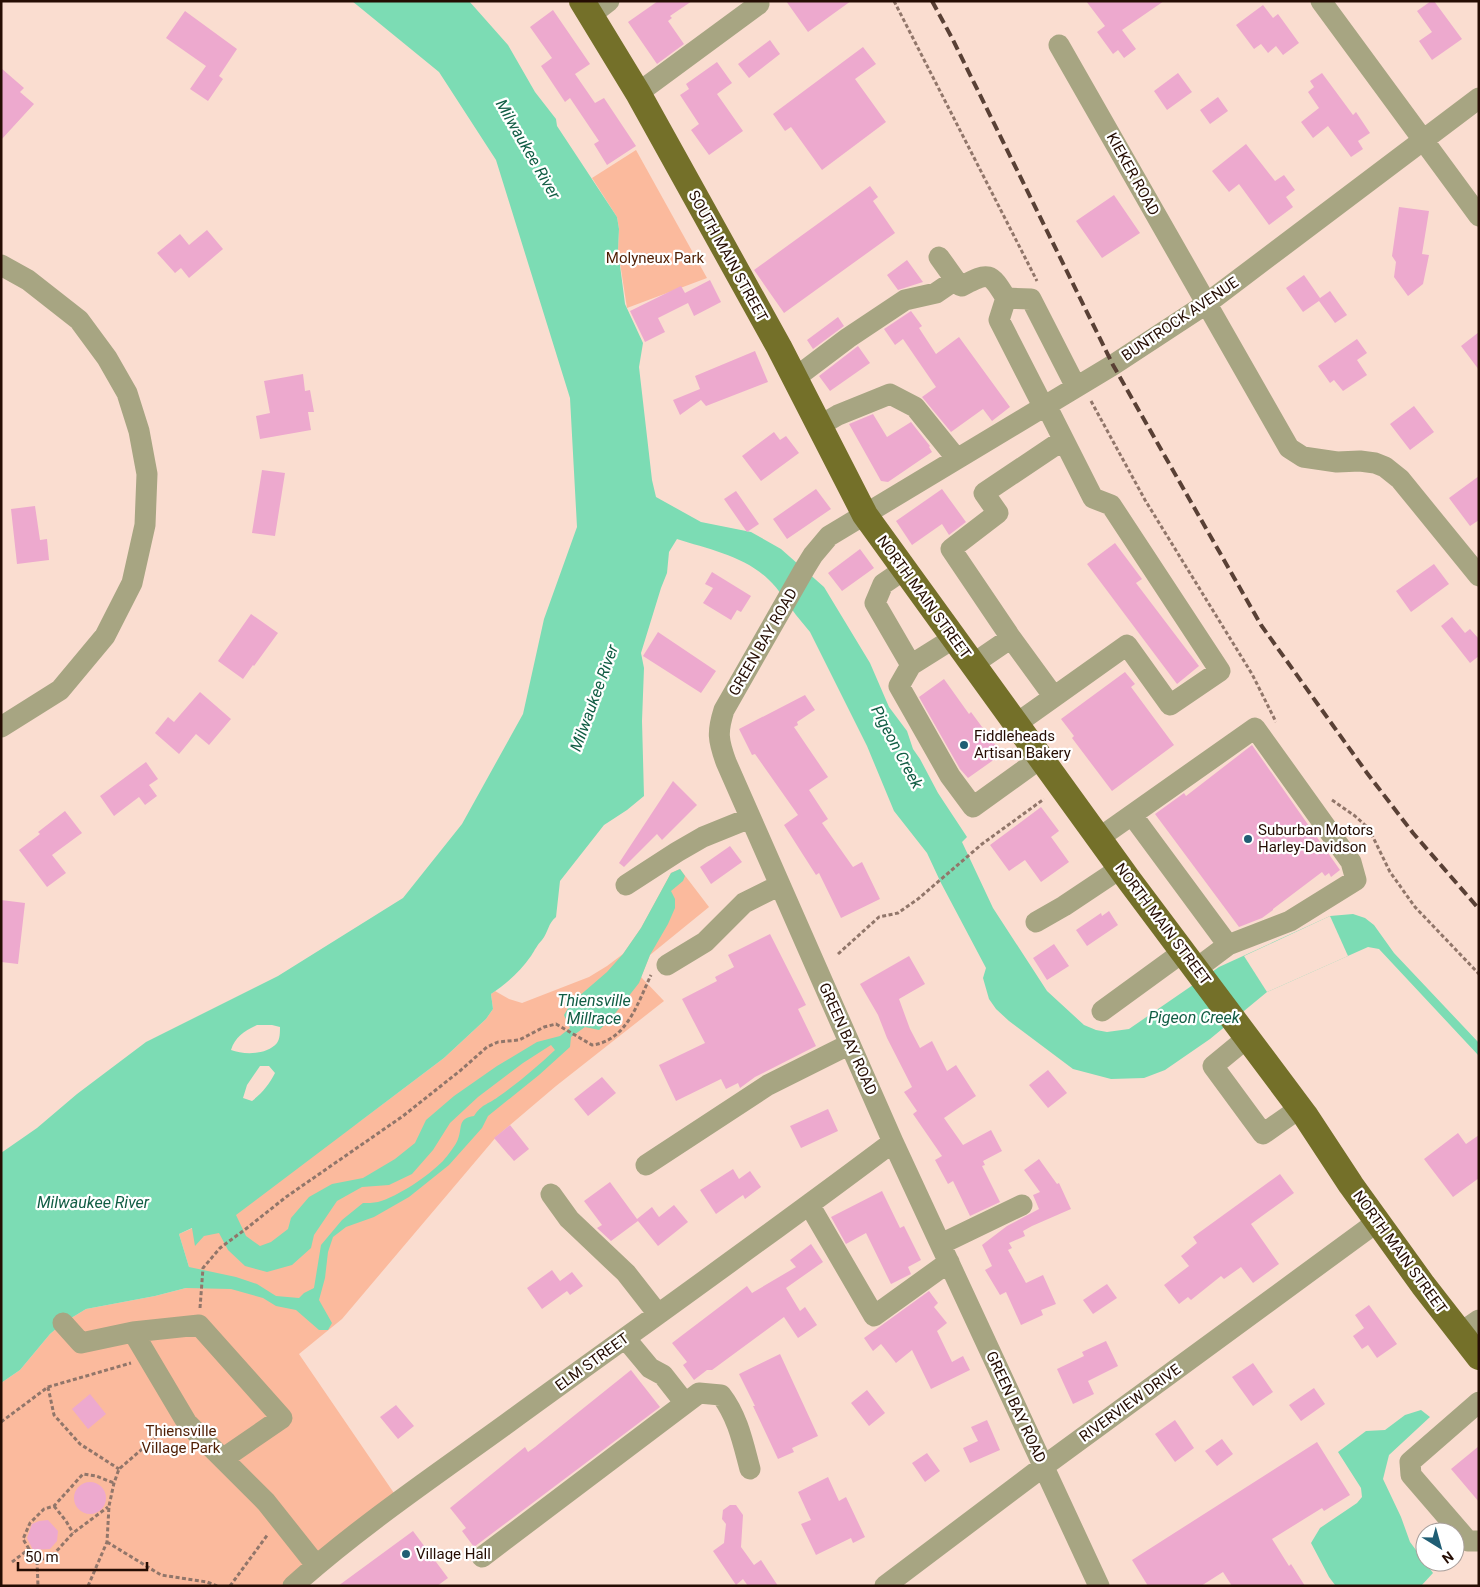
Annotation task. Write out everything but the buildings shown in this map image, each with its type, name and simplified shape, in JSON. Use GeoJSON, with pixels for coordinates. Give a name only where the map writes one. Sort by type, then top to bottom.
{"type":"FeatureCollection","features":[{"type":"Feature","properties":{"kind":"main road","name":"SOUTH MAIN STREET"},"geometry":{"type":"LineString","coordinates":[[594,6],[638,93],[779,347],[865,515]]}},
{"type":"Feature","properties":{"kind":"main road","name":"NORTH MAIN STREET"},"geometry":{"type":"LineString","coordinates":[[865,515],[1120,868],[1300,1108],[1377,1222],[1469,1327],[1479,1357]]}},
{"type":"Feature","properties":{"kind":"street"},"geometry":{"type":"LineString","coordinates":[[1321,1],[1424,138],[1479,216]]}},
{"type":"Feature","properties":{"kind":"street"},"geometry":{"type":"LineString","coordinates":[[638,93],[759,4]]}},
{"type":"Feature","properties":{"kind":"street","name":"KIEKER ROAD"},"geometry":{"type":"LineString","coordinates":[[1059,45],[1289,448],[1303,457],[1337,462],[1360,461],[1374,463],[1384,468],[1400,479],[1479,576]]}},
{"type":"Feature","properties":{"kind":"street","name":"BUNTROCK AVENUE"},"geometry":{"type":"LineString","coordinates":[[865,515],[1045,406],[1082,391],[1144,345],[1206,304],[1479,98]]}},
{"type":"Feature","properties":{"kind":"street"},"geometry":{"type":"LineString","coordinates":[[939,257],[955,280],[962,286],[980,277],[990,277],[995,280],[1006,298],[999,320],[1093,498],[1111,505],[1220,671],[1170,705],[1127,645],[1016,724]]}},
{"type":"Feature","properties":{"kind":"street"},"geometry":{"type":"LineString","coordinates":[[1,265],[28,280],[78,320],[106,358],[127,394],[140,431],[147,474],[145,525],[132,583],[105,636],[60,690],[1,727]]}},
{"type":"Feature","properties":{"kind":"street"},"geometry":{"type":"LineString","coordinates":[[795,378],[848,338],[905,300],[936,293],[955,280]]}},
{"type":"Feature","properties":{"kind":"street"},"geometry":{"type":"LineString","coordinates":[[1006,298],[1031,299],[1082,391]]}},
{"type":"Feature","properties":{"kind":"street"},"geometry":{"type":"LineString","coordinates":[[819,426],[838,415],[890,394],[915,407],[957,459]]}},
{"type":"Feature","properties":{"kind":"street"},"geometry":{"type":"LineString","coordinates":[[1054,697],[1011,638],[951,549],[998,514],[984,492],[1063,440]]}},
{"type":"Feature","properties":{"kind":"street","name":"GREEN BAY ROAD"},"geometry":{"type":"LineString","coordinates":[[865,515],[829,536],[813,555],[724,710],[718,731],[718,740],[750,818],[894,1142],[1099,1586]]}},
{"type":"Feature","properties":{"kind":"street"},"geometry":{"type":"LineString","coordinates":[[905,570],[883,584],[875,602],[911,665]]}},
{"type":"Feature","properties":{"kind":"street"},"geometry":{"type":"LineString","coordinates":[[954,638],[911,665],[899,686],[950,776],[973,807],[1041,758]]}},
{"type":"Feature","properties":{"kind":"street"},"geometry":{"type":"LineString","coordinates":[[973,664],[1011,638]]}},
{"type":"Feature","properties":{"kind":"street"},"geometry":{"type":"LineString","coordinates":[[1099,838],[1255,728],[1351,862],[1356,880],[1290,921],[1190,960],[1102,1011]]}},
{"type":"Feature","properties":{"kind":"street"},"geometry":{"type":"LineString","coordinates":[[1132,815],[1228,945]]}},
{"type":"Feature","properties":{"kind":"street"},"geometry":{"type":"LineString","coordinates":[[626,885],[703,837],[750,818]]}},
{"type":"Feature","properties":{"kind":"street"},"geometry":{"type":"LineString","coordinates":[[1036,922],[1064,906],[1120,868]]}},
{"type":"Feature","properties":{"kind":"street"},"geometry":{"type":"LineString","coordinates":[[667,965],[705,942],[744,903],[780,885]]}},
{"type":"Feature","properties":{"kind":"street"},"geometry":{"type":"LineString","coordinates":[[1241,1029],[1213,1066],[1263,1134],[1300,1108]]}},
{"type":"Feature","properties":{"kind":"street"},"geometry":{"type":"LineString","coordinates":[[646,1165],[768,1086],[850,1044]]}},
{"type":"Feature","properties":{"kind":"street","name":"ELM STREET"},"geometry":{"type":"LineString","coordinates":[[292,1586],[316,1565],[403,1498],[810,1206],[894,1142]]}},
{"type":"Feature","properties":{"kind":"street"},"geometry":{"type":"LineString","coordinates":[[551,1194],[569,1220],[626,1273],[658,1314]]}},
{"type":"Feature","properties":{"kind":"street"},"geometry":{"type":"LineString","coordinates":[[810,1206],[874,1316],[945,1253],[1022,1205]]}},
{"type":"Feature","properties":{"kind":"street","name":"RIVERVIEW DRIVE"},"geometry":{"type":"LineString","coordinates":[[885,1586],[1044,1466],[1377,1222]]}},
{"type":"Feature","properties":{"kind":"street"},"geometry":{"type":"LineString","coordinates":[[63,1323],[81,1344],[133,1332],[199,1325],[282,1418],[224,1458]]}},
{"type":"Feature","properties":{"kind":"street"},"geometry":{"type":"LineString","coordinates":[[133,1332],[187,1422],[224,1458],[280,1520],[316,1565]]}},
{"type":"Feature","properties":{"kind":"street"},"geometry":{"type":"LineString","coordinates":[[631,1334],[660,1361],[663,1375],[686,1403]]}},
{"type":"Feature","properties":{"kind":"street"},"geometry":{"type":"LineString","coordinates":[[482,1557],[699,1393],[721,1395],[736,1420],[750,1469]]}},
{"type":"Feature","properties":{"kind":"street"},"geometry":{"type":"LineString","coordinates":[[1479,1402],[1410,1462],[1411,1475],[1468,1541],[1479,1541]]}},
{"type":"Feature","properties":{"kind":"path"},"geometry":{"type":"LineString","coordinates":[[894,1],[1040,287]]}},
{"type":"Feature","properties":{"kind":"path"},"geometry":{"type":"LineString","coordinates":[[1082,391],[1145,500],[1252,674],[1278,727]]}},
{"type":"Feature","properties":{"kind":"path"},"geometry":{"type":"LineString","coordinates":[[838,954],[879,917],[898,913],[918,899],[982,844],[1061,786]]}},
{"type":"Feature","properties":{"kind":"path"},"geometry":{"type":"LineString","coordinates":[[1328,798],[1355,816],[1366,826],[1390,872],[1415,906],[1479,974]]}},
{"type":"Feature","properties":{"kind":"path"},"geometry":{"type":"LineString","coordinates":[[201,1294],[202,1268],[220,1248],[286,1197],[403,1116],[487,1047],[498,1042],[519,1040],[544,1027],[556,1024],[592,1045],[608,1041],[618,1035],[637,1005],[651,975],[667,965]]}},
{"type":"Feature","properties":{"kind":"path"},"geometry":{"type":"LineString","coordinates":[[1,1422],[48,1387],[128,1365],[146,1354]]}},
{"type":"Feature","properties":{"kind":"path"},"geometry":{"type":"LineString","coordinates":[[48,1387],[54,1416],[80,1444],[119,1470]]}},
{"type":"Feature","properties":{"kind":"path"},"geometry":{"type":"LineString","coordinates":[[88,1586],[107,1542],[109,1506],[119,1470],[156,1437],[187,1422]]}},
{"type":"Feature","properties":{"kind":"path"},"geometry":{"type":"LineString","coordinates":[[38,1586],[37,1561],[23,1539],[30,1523],[44,1509],[54,1506],[83,1474],[96,1476],[114,1483]]}},
{"type":"Feature","properties":{"kind":"path"},"geometry":{"type":"LineString","coordinates":[[54,1506],[73,1533]]}},
{"type":"Feature","properties":{"kind":"path"},"geometry":{"type":"LineString","coordinates":[[37,1561],[53,1555],[73,1533],[109,1506]]}},
{"type":"Feature","properties":{"kind":"path"},"geometry":{"type":"LineString","coordinates":[[230,1586],[280,1520]]}},
{"type":"Feature","properties":{"kind":"path"},"geometry":{"type":"LineString","coordinates":[[107,1542],[161,1575],[207,1582],[217,1586]]}},
{"type":"Feature","properties":{"kind":"path"},"geometry":{"type":"LineString","coordinates":[[12,1562],[29,1549]]}},
{"type":"Feature","properties":{"kind":"green space","name":"Molyneux Park"},"geometry":{"type":"Polygon","coordinates":[[[636,150],[707,278],[627,308],[618,250],[619,229],[617,217],[592,178],[636,150]]]}},
{"type":"Feature","properties":{"kind":"green space","name":"Thiensville Village Park"},"geometry":{"type":"Polygon","coordinates":[[[680,869],[709,907],[650,955],[641,977],[664,1001],[556,1086],[497,1136],[342,1319],[299,1354],[398,1499],[281,1586],[1,1586],[1,1383],[20,1370],[50,1334],[63,1323],[86,1309],[186,1288],[189,1267],[179,1234],[193,1228],[359,1122],[444,1058],[486,1019],[493,1009],[491,994],[495,991],[509,999],[522,1003],[589,977],[607,966],[623,954],[641,928],[671,873],[680,869]]]}},
{"type":"Feature","properties":{"kind":"water","name":"Milwaukee River"},"geometry":{"type":"Polygon","coordinates":[[[352,1],[469,1],[508,45],[535,92],[556,119],[557,126],[617,217],[619,229],[618,250],[625,304],[643,343],[639,367],[652,480],[656,497],[701,522],[751,532],[781,549],[824,587],[870,663],[889,707],[907,731],[913,749],[938,793],[967,837],[962,842],[993,908],[1047,991],[1084,1025],[1107,1032],[1129,1029],[1219,967],[1330,916],[1353,914],[1365,918],[1374,925],[1394,953],[1479,1043],[1479,1056],[1379,949],[1368,947],[1267,992],[1210,1039],[1165,1070],[1144,1078],[1111,1079],[1073,1069],[1009,1021],[996,1009],[989,999],[983,978],[986,968],[927,853],[894,811],[867,746],[810,632],[776,587],[748,564],[725,554],[677,539],[669,552],[667,573],[641,653],[644,668],[642,721],[644,796],[604,825],[560,881],[556,917],[522,967],[491,994],[493,1009],[486,1019],[444,1058],[236,1215],[246,1236],[260,1246],[271,1242],[288,1229],[291,1218],[309,1197],[332,1184],[363,1178],[395,1159],[415,1143],[426,1120],[454,1096],[497,1066],[537,1042],[560,1036],[570,1028],[564,1015],[571,1003],[607,972],[623,954],[641,928],[671,873],[680,869],[685,876],[683,881],[671,891],[675,899],[675,908],[668,924],[650,955],[639,983],[610,1020],[599,1030],[585,1027],[571,1037],[570,1047],[488,1116],[482,1128],[449,1165],[409,1197],[374,1217],[346,1227],[333,1237],[328,1252],[325,1278],[319,1300],[332,1323],[328,1330],[319,1330],[296,1310],[276,1306],[263,1298],[231,1289],[186,1288],[86,1309],[63,1323],[50,1334],[20,1370],[1,1383],[1,1153],[37,1128],[77,1094],[146,1042],[278,976],[403,898],[462,824],[523,714],[544,619],[577,527],[570,398],[496,160],[439,72],[352,1]],[[257,1025],[241,1035],[235,1041],[231,1050],[242,1053],[255,1053],[273,1047],[277,1043],[280,1027],[257,1025]],[[551,1045],[523,1063],[478,1097],[450,1123],[433,1150],[412,1174],[389,1185],[362,1187],[337,1201],[314,1235],[311,1248],[292,1265],[267,1272],[245,1266],[228,1250],[219,1233],[204,1236],[195,1246],[192,1228],[179,1234],[189,1267],[236,1277],[257,1284],[276,1296],[299,1298],[314,1288],[321,1245],[342,1220],[363,1203],[386,1199],[413,1185],[429,1173],[443,1161],[454,1147],[465,1119],[474,1116],[482,1107],[513,1086],[555,1050],[551,1045]],[[260,1066],[247,1085],[243,1098],[252,1101],[265,1088],[275,1073],[269,1066],[260,1066]]]}},
{"type":"Feature","properties":{"kind":"water"},"geometry":{"type":"Polygon","coordinates":[[[1421,1410],[1430,1417],[1389,1455],[1383,1479],[1401,1517],[1410,1542],[1415,1549],[1415,1572],[1433,1573],[1421,1586],[1335,1585],[1311,1543],[1320,1528],[1357,1503],[1362,1497],[1361,1488],[1338,1452],[1366,1431],[1385,1430],[1405,1415],[1421,1410]]]}},
{"type":"Feature","properties":{"kind":"pier"},"geometry":{"type":"Polygon","coordinates":[[[1330,916],[1348,956],[1267,992],[1244,956],[1330,916]]]}},
{"type":"Feature","properties":{"kind":"railway"},"geometry":{"type":"LineString","coordinates":[[932,1],[1113,365],[1261,625],[1367,773],[1413,833],[1479,909]]}},
{"type":"Feature","properties":{"kind":"place","name":"Fiddleheads Artisan Bakery"},"geometry":{"type":"Point","coordinates":[964,745]}},
{"type":"Feature","properties":{"kind":"place","name":"Suburban Motors Harley-Davidson"},"geometry":{"type":"Point","coordinates":[1248,839]}},
{"type":"Feature","properties":{"kind":"place","name":"Village Hall"},"geometry":{"type":"Point","coordinates":[406,1554]}},
{"type":"Feature","properties":{"kind":"water label","name":"Pigeon Creek"},"geometry":{"type":"Point","coordinates":[897,747]}},
{"type":"Feature","properties":{"kind":"water label","name":"Thiensville Millrace"},"geometry":{"type":"Point","coordinates":[594,1009]}},
{"type":"Feature","properties":{"kind":"water label","name":"Pigeon Creek"},"geometry":{"type":"Point","coordinates":[1194,1017]}}]}
